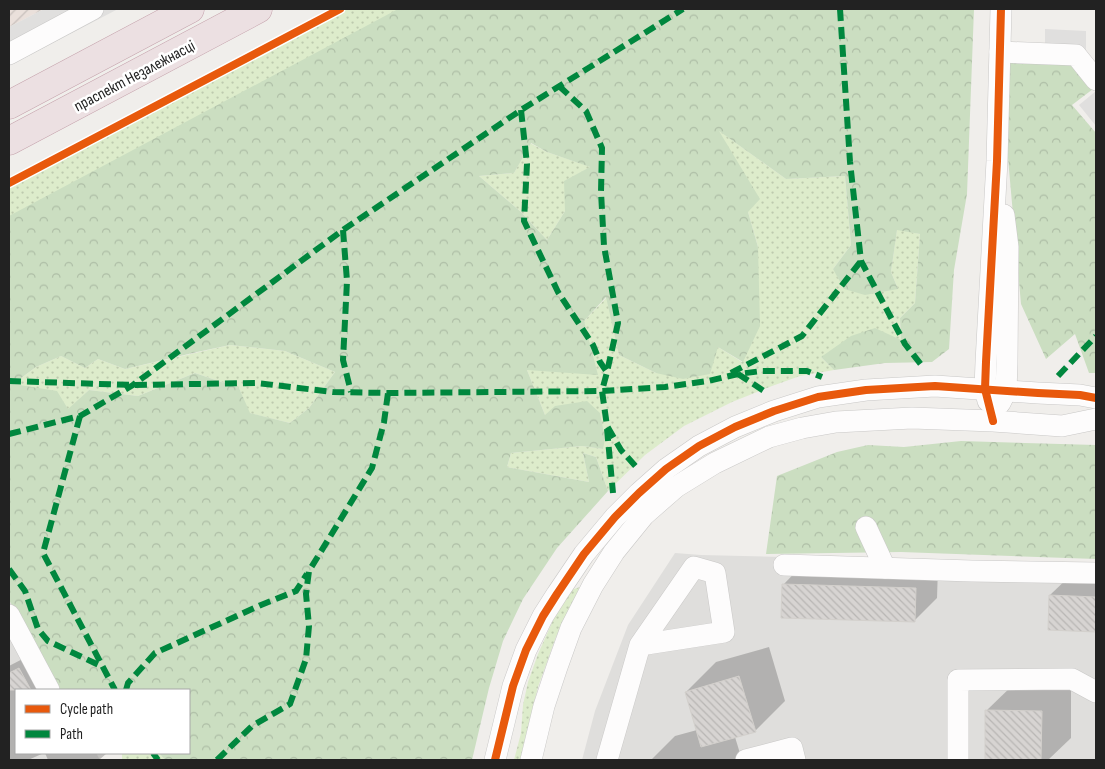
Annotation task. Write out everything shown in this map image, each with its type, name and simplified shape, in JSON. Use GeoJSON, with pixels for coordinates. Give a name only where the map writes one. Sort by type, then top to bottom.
{"type":"FeatureCollection","features":[{"type":"Feature","properties":{"kind":"highway","name":"праспект Незалежнасці"},"geometry":{"type":"LineString","coordinates":[[9,141],[258,9]]}},
{"type":"Feature","properties":{"kind":"highway","name":"праспект Незалежнасці"},"geometry":{"type":"LineString","coordinates":[[9,105],[180,11]]}},
{"type":"Feature","properties":{"kind":"street"},"geometry":{"type":"LineString","coordinates":[[9,54],[93,9]]}},
{"type":"Feature","properties":{"kind":"street"},"geometry":{"type":"LineString","coordinates":[[993,421],[985,389],[997,160],[1001,9]]}},
{"type":"Feature","properties":{"kind":"street"},"geometry":{"type":"LineString","coordinates":[[1000,52],[1076,55],[1096,80]]}},
{"type":"Feature","properties":{"kind":"street"},"geometry":{"type":"LineString","coordinates":[[993,421],[1006,391],[1008,247],[997,160]]}},
{"type":"Feature","properties":{"kind":"street"},"geometry":{"type":"LineString","coordinates":[[495,760],[513,686],[526,650],[543,616],[557,594],[584,554],[615,517],[666,469],[699,446],[774,410],[818,397],[866,390],[935,386],[1080,395],[1096,398]]}},
{"type":"Feature","properties":{"kind":"street"},"geometry":{"type":"LineString","coordinates":[[531,760],[544,706],[557,667],[571,628],[593,585],[614,552],[644,515],[676,488],[715,462],[769,437],[802,428],[836,422],[912,418],[1062,426],[1096,419]]}},
{"type":"Feature","properties":{"kind":"street"},"geometry":{"type":"LineString","coordinates":[[866,527],[885,568]]}},
{"type":"Feature","properties":{"kind":"street"},"geometry":{"type":"LineString","coordinates":[[784,565],[972,571],[1094,568]]}},
{"type":"Feature","properties":{"kind":"street"},"geometry":{"type":"LineString","coordinates":[[9,615],[15,643],[48,689]]}},
{"type":"Feature","properties":{"kind":"street"},"geometry":{"type":"LineString","coordinates":[[607,760],[640,645]]}},
{"type":"Feature","properties":{"kind":"street"},"geometry":{"type":"LineString","coordinates":[[958,760],[958,680],[1072,679],[1096,692]]}},
{"type":"Feature","properties":{"kind":"street"},"geometry":{"type":"LineString","coordinates":[[746,760],[792,748],[795,760]]}},
{"type":"Feature","properties":{"kind":"shaded area"},"geometry":{"type":"Polygon","coordinates":[[[9,9],[44,9],[9,27],[9,9]]]}},
{"type":"Feature","properties":{"kind":"shaded area"},"geometry":{"type":"Polygon","coordinates":[[[44,9],[118,9],[9,66],[9,27],[44,9]]]}},
{"type":"Feature","properties":{"kind":"shaded area"},"geometry":{"type":"Polygon","coordinates":[[[1045,29],[1086,31],[1086,56],[1045,54],[1045,29]]]}},
{"type":"Feature","properties":{"kind":"shaded area"},"geometry":{"type":"Polygon","coordinates":[[[1096,91],[1096,126],[1079,105],[1096,91]]]}},
{"type":"Feature","properties":{"kind":"shaded area"},"geometry":{"type":"Polygon","coordinates":[[[675,553],[1096,565],[1096,760],[582,760],[595,711],[628,625],[675,553]]]}},
{"type":"Feature","properties":{"kind":"shaded area"},"geometry":{"type":"Polygon","coordinates":[[[9,600],[59,689],[15,689],[15,754],[97,754],[100,760],[9,760],[9,600]]]}},
{"type":"Feature","properties":{"kind":"green space"},"geometry":{"type":"Polygon","coordinates":[[[340,9],[401,9],[9,218],[9,183],[340,9]]]}},
{"type":"Feature","properties":{"kind":"green space"},"geometry":{"type":"Polygon","coordinates":[[[398,9],[974,9],[967,194],[954,270],[949,349],[932,362],[885,363],[834,370],[821,357],[851,336],[875,328],[901,340],[900,318],[915,303],[920,234],[897,230],[891,272],[898,289],[865,295],[844,289],[833,269],[851,245],[845,176],[786,179],[719,131],[760,199],[748,212],[758,247],[760,326],[743,362],[718,347],[710,374],[683,379],[656,373],[619,355],[606,297],[584,321],[598,375],[527,370],[545,415],[555,406],[587,401],[600,413],[605,439],[603,449],[582,446],[511,453],[507,467],[589,482],[583,453],[596,457],[608,491],[557,548],[523,599],[503,641],[489,688],[472,760],[165,760],[160,754],[190,754],[190,689],[59,689],[9,600],[9,216],[398,9]],[[531,143],[514,173],[479,176],[521,212],[547,240],[565,211],[564,181],[590,167],[547,152],[531,143]],[[230,345],[125,369],[98,359],[85,368],[61,356],[36,367],[13,384],[57,391],[68,409],[89,390],[138,396],[195,373],[239,388],[250,413],[290,423],[309,408],[335,372],[285,351],[230,345]]]}},
{"type":"Feature","properties":{"kind":"green space"},"geometry":{"type":"Polygon","coordinates":[[[1009,60],[1072,60],[1093,89],[1072,105],[1096,133],[1096,373],[1089,373],[1075,334],[1046,359],[1021,304],[1007,147],[1009,60]]]}},
{"type":"Feature","properties":{"kind":"green space"},"geometry":{"type":"Polygon","coordinates":[[[718,130],[786,179],[845,176],[851,245],[833,269],[898,289],[891,272],[897,229],[920,234],[915,303],[900,318],[901,340],[821,357],[834,370],[800,376],[772,386],[732,402],[684,426],[645,455],[608,491],[596,457],[583,453],[589,482],[507,467],[511,453],[582,446],[603,449],[545,415],[527,370],[584,321],[607,297],[619,355],[656,373],[718,347],[742,362],[758,247],[748,212],[718,130]]]}},
{"type":"Feature","properties":{"kind":"green space"},"geometry":{"type":"Polygon","coordinates":[[[530,143],[547,152],[591,167],[565,181],[565,211],[547,240],[521,212],[479,176],[514,173],[530,143]]]}},
{"type":"Feature","properties":{"kind":"green space"},"geometry":{"type":"Polygon","coordinates":[[[230,345],[285,351],[335,372],[309,408],[290,423],[249,413],[239,388],[195,373],[138,396],[89,390],[68,410],[13,384],[36,367],[61,356],[85,368],[98,359],[125,369],[230,345]]]}},
{"type":"Feature","properties":{"kind":"green space"},"geometry":{"type":"Polygon","coordinates":[[[961,441],[1096,445],[1096,559],[901,552],[766,554],[777,476],[837,452],[868,445],[904,447],[961,441]]]}},
{"type":"Feature","properties":{"kind":"green space"},"geometry":{"type":"Polygon","coordinates":[[[580,587],[556,637],[538,687],[520,760],[514,760],[521,733],[523,705],[528,682],[538,654],[554,618],[571,590],[580,587]]]}},
{"type":"Feature","properties":{"kind":"green space"},"geometry":{"type":"Polygon","coordinates":[[[122,754],[160,754],[165,760],[122,760],[122,754]]]}},
{"type":"Feature","properties":{"kind":"building"},"geometry":{"type":"Polygon","coordinates":[[[782,584],[916,588],[915,622],[781,618],[782,584]]]}},
{"type":"Feature","properties":{"kind":"building"},"geometry":{"type":"Polygon","coordinates":[[[1049,595],[1096,597],[1096,632],[1048,630],[1049,595]]]}},
{"type":"Feature","properties":{"kind":"building"},"geometry":{"type":"Polygon","coordinates":[[[19,668],[30,689],[9,690],[9,673],[19,668]]]}},
{"type":"Feature","properties":{"kind":"building"},"geometry":{"type":"Polygon","coordinates":[[[739,676],[756,732],[701,747],[685,692],[739,676]]]}},
{"type":"Feature","properties":{"kind":"building"},"geometry":{"type":"Polygon","coordinates":[[[985,710],[1042,711],[1041,760],[985,760],[985,710]]]}},
{"type":"Feature","properties":{"kind":"marked path"},"geometry":{"type":"LineString","coordinates":[[9,434],[80,416],[133,385],[343,230],[521,110],[683,9]]}},
{"type":"Feature","properties":{"kind":"marked path"},"geometry":{"type":"LineString","coordinates":[[840,9],[850,162],[861,261],[905,344],[923,367]]}},
{"type":"Feature","properties":{"kind":"marked path"},"geometry":{"type":"LineString","coordinates":[[559,86],[586,111],[602,148],[601,192],[604,246],[618,323],[602,391],[607,426],[621,450],[638,469]]}},
{"type":"Feature","properties":{"kind":"marked path"},"geometry":{"type":"LineString","coordinates":[[521,110],[527,164],[524,221],[558,292],[593,345],[600,362],[607,372]]}},
{"type":"Feature","properties":{"kind":"marked path"},"geometry":{"type":"LineString","coordinates":[[343,230],[347,281],[343,360],[351,392]]}},
{"type":"Feature","properties":{"kind":"marked path"},"geometry":{"type":"LineString","coordinates":[[731,373],[802,336],[861,261]]}},
{"type":"Feature","properties":{"kind":"marked path"},"geometry":{"type":"LineString","coordinates":[[1058,376],[1096,336]]}},
{"type":"Feature","properties":{"kind":"marked path"},"geometry":{"type":"LineString","coordinates":[[9,381],[133,385],[257,383],[333,392],[388,393],[602,391],[665,387],[762,371],[807,371],[822,377]]}},
{"type":"Feature","properties":{"kind":"marked path"},"geometry":{"type":"LineString","coordinates":[[738,374],[767,393]]}},
{"type":"Feature","properties":{"kind":"marked path"},"geometry":{"type":"LineString","coordinates":[[217,760],[252,726],[290,704],[306,659],[309,626],[306,594],[309,571],[372,468],[384,422],[388,393]]}},
{"type":"Feature","properties":{"kind":"marked path"},"geometry":{"type":"LineString","coordinates":[[80,416],[43,553],[114,689]]}},
{"type":"Feature","properties":{"kind":"marked path"},"geometry":{"type":"LineString","coordinates":[[607,429],[613,493]]}},
{"type":"Feature","properties":{"kind":"marked path"},"geometry":{"type":"LineString","coordinates":[[9,569],[25,591],[38,629],[48,641],[103,667]]}},
{"type":"Feature","properties":{"kind":"marked path"},"geometry":{"type":"LineString","coordinates":[[126,689],[128,683],[155,653],[296,591],[307,574]]}},
{"type":"Feature","properties":{"kind":"marked path"},"geometry":{"type":"LineString","coordinates":[[154,754],[158,760]]}},
{"type":"Feature","properties":{"kind":"cycle path"},"geometry":{"type":"LineString","coordinates":[[9,183],[340,9]]}},
{"type":"Feature","properties":{"kind":"cycle path"},"geometry":{"type":"LineString","coordinates":[[993,421],[985,389],[997,161],[1001,9]]}},
{"type":"Feature","properties":{"kind":"cycle path"},"geometry":{"type":"LineString","coordinates":[[495,760],[513,686],[526,650],[543,616],[557,594],[584,554],[615,517],[666,469],[699,446],[735,427],[774,411],[818,397],[866,390],[935,386],[1080,395],[1096,398]]}}]}
